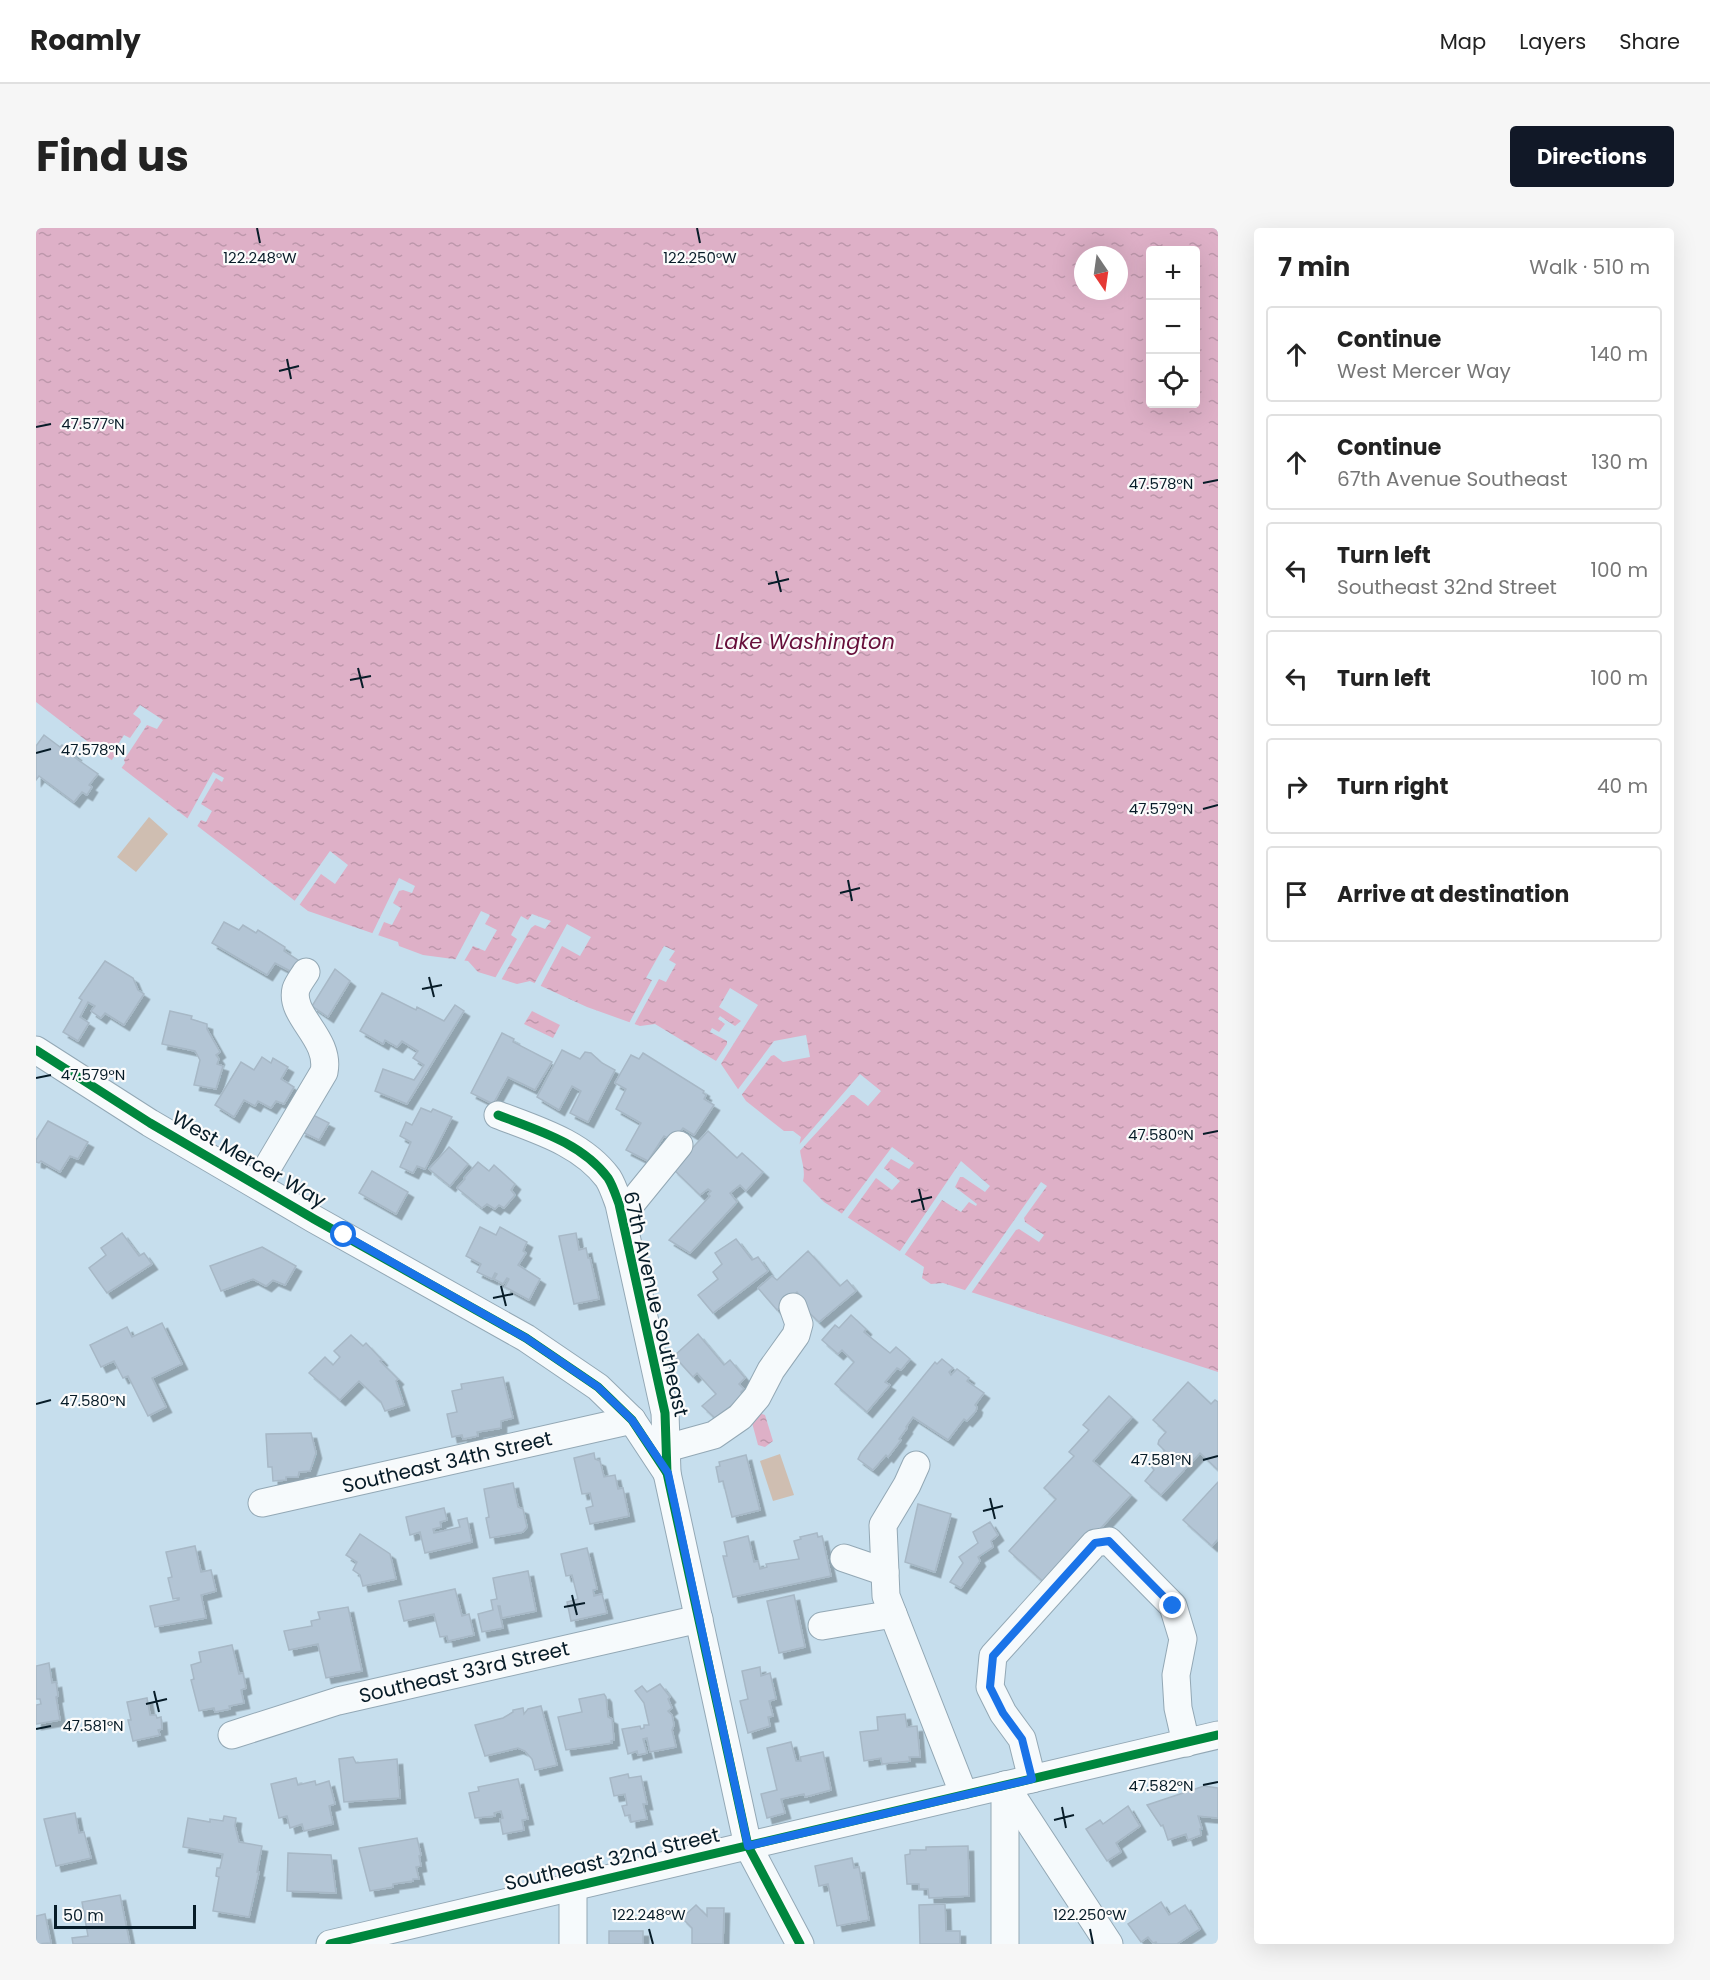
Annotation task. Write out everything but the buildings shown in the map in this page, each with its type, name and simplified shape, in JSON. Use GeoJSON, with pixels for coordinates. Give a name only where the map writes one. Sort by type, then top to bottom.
{"type":"FeatureCollection","features":[{"type":"Feature","properties":{"kind":"street"},"geometry":{"type":"LineString","coordinates":[[257,1185],[324,1072],[326,1062],[324,1049],[301,1012],[296,997],[296,987],[306,972]]}},
{"type":"Feature","properties":{"kind":"street","name":"West Mercer Way"},"geometry":{"type":"LineString","coordinates":[[36,1050],[150,1123],[526,1338],[598,1387],[632,1420],[667,1460]]}},
{"type":"Feature","properties":{"kind":"street","name":"67th Avenue Southeast"},"geometry":{"type":"LineString","coordinates":[[498,1115],[560,1139],[589,1160],[608,1179],[622,1215],[665,1413],[667,1460],[748,1846]]}},
{"type":"Feature","properties":{"kind":"street"},"geometry":{"type":"LineString","coordinates":[[622,1215],[679,1145]]}},
{"type":"Feature","properties":{"kind":"street"},"geometry":{"type":"LineString","coordinates":[[667,1460],[714,1435],[740,1417],[757,1397],[771,1370],[796,1335],[799,1324],[793,1307]]}},
{"type":"Feature","properties":{"kind":"street","name":"Southeast 34th Street"},"geometry":{"type":"LineString","coordinates":[[262,1503],[632,1420]]}},
{"type":"Feature","properties":{"kind":"street"},"geometry":{"type":"LineString","coordinates":[[916,1465],[883,1525],[886,1596],[964,1795]]}},
{"type":"Feature","properties":{"kind":"street"},"geometry":{"type":"LineString","coordinates":[[1032,1779],[1022,1739],[1003,1713],[990,1687],[993,1656],[1095,1543],[1109,1541],[1173,1606],[1183,1639],[1176,1675],[1178,1708],[1186,1743]]}},
{"type":"Feature","properties":{"kind":"street"},"geometry":{"type":"LineString","coordinates":[[844,1558],[885,1572]]}},
{"type":"Feature","properties":{"kind":"street"},"geometry":{"type":"LineString","coordinates":[[822,1626],[893,1614]]}},
{"type":"Feature","properties":{"kind":"street","name":"Southeast 33rd Street"},"geometry":{"type":"LineString","coordinates":[[232,1735],[338,1701],[699,1619]]}},
{"type":"Feature","properties":{"kind":"street","name":"Southeast 32nd Street"},"geometry":{"type":"LineString","coordinates":[[330,1944],[1218,1735]]}},
{"type":"Feature","properties":{"kind":"street"},"geometry":{"type":"LineString","coordinates":[[1005,1785],[1005,1944]]}},
{"type":"Feature","properties":{"kind":"street"},"geometry":{"type":"LineString","coordinates":[[1005,1785],[1109,1944]]}},
{"type":"Feature","properties":{"kind":"street"},"geometry":{"type":"LineString","coordinates":[[748,1846],[787,1931],[800,1944]]}},
{"type":"Feature","properties":{"kind":"street"},"geometry":{"type":"LineString","coordinates":[[573,1887],[573,1944]]}},
{"type":"Feature","properties":{"kind":"shaded area"},"geometry":{"type":"Polygon","coordinates":[[[149,817],[168,834],[136,872],[117,857],[149,817]]]}},
{"type":"Feature","properties":{"kind":"shaded area"},"geometry":{"type":"Polygon","coordinates":[[[780,1454],[794,1495],[773,1501],[760,1461],[780,1454]]]}},
{"type":"Feature","properties":{"kind":"water","name":"Lake Washington"},"geometry":{"type":"Polygon","coordinates":[[[36,228],[1218,228],[1218,1372],[943,1283],[931,1284],[922,1278],[924,1267],[824,1202],[803,1181],[801,1137],[793,1131],[784,1131],[746,1101],[721,1064],[655,1024],[640,1026],[587,1007],[530,981],[517,984],[478,972],[468,961],[423,955],[399,946],[398,942],[308,911],[36,702],[36,228]]]}},
{"type":"Feature","properties":{"kind":"water"},"geometry":{"type":"Polygon","coordinates":[[[532,1011],[560,1025],[553,1038],[524,1024],[532,1011]]]}},
{"type":"Feature","properties":{"kind":"water"},"geometry":{"type":"Polygon","coordinates":[[[759,1413],[765,1415],[773,1441],[765,1447],[758,1445],[751,1419],[759,1413]]]}},
{"type":"Feature","properties":{"kind":"pier"},"geometry":{"type":"Polygon","coordinates":[[[140,705],[163,720],[157,729],[147,725],[120,770],[110,763],[115,755],[113,752],[124,735],[130,738],[141,722],[133,714],[140,705]]]}},
{"type":"Feature","properties":{"kind":"pier"},"geometry":{"type":"Polygon","coordinates":[[[213,772],[224,778],[222,782],[216,778],[201,804],[212,811],[206,822],[201,820],[196,828],[186,821],[213,772]]]}},
{"type":"Feature","properties":{"kind":"pier"},"geometry":{"type":"Polygon","coordinates":[[[330,851],[348,865],[335,884],[321,874],[298,907],[293,903],[330,851]]]}},
{"type":"Feature","properties":{"kind":"pier"},"geometry":{"type":"Polygon","coordinates":[[[399,878],[415,886],[412,893],[399,891],[393,903],[401,908],[392,925],[384,922],[377,938],[371,936],[399,878]]]}},
{"type":"Feature","properties":{"kind":"pier"},"geometry":{"type":"Polygon","coordinates":[[[481,911],[490,915],[485,924],[497,930],[485,951],[473,946],[463,963],[454,962],[481,911]]]}},
{"type":"Feature","properties":{"kind":"pier"},"geometry":{"type":"Polygon","coordinates":[[[532,914],[551,921],[545,929],[535,925],[531,928],[500,982],[494,980],[517,939],[511,935],[521,916],[528,920],[532,914]]]}},
{"type":"Feature","properties":{"kind":"pier"},"geometry":{"type":"Polygon","coordinates":[[[567,924],[591,937],[580,956],[562,946],[539,989],[533,986],[567,924]]]}},
{"type":"Feature","properties":{"kind":"pier"},"geometry":{"type":"Polygon","coordinates":[[[664,946],[675,951],[669,960],[676,964],[666,982],[659,979],[633,1027],[628,1025],[652,980],[646,978],[664,946]]]}},
{"type":"Feature","properties":{"kind":"pier"},"geometry":{"type":"Polygon","coordinates":[[[730,988],[758,1005],[719,1067],[714,1064],[727,1041],[710,1032],[712,1028],[719,1032],[725,1024],[718,1019],[720,1016],[735,1026],[741,1021],[719,1007],[730,988]]]}},
{"type":"Feature","properties":{"kind":"pier"},"geometry":{"type":"Polygon","coordinates":[[[806,1035],[810,1057],[783,1062],[774,1055],[771,1056],[740,1097],[736,1092],[774,1041],[806,1035]]]}},
{"type":"Feature","properties":{"kind":"pier"},"geometry":{"type":"Polygon","coordinates":[[[860,1074],[881,1091],[868,1106],[851,1095],[797,1154],[796,1148],[860,1074]]]}},
{"type":"Feature","properties":{"kind":"pier"},"geometry":{"type":"Polygon","coordinates":[[[892,1147],[914,1163],[909,1169],[891,1159],[884,1168],[900,1181],[892,1190],[876,1178],[846,1220],[840,1216],[892,1147]]]}},
{"type":"Feature","properties":{"kind":"pier"},"geometry":{"type":"Polygon","coordinates":[[[961,1161],[990,1186],[985,1192],[960,1177],[955,1187],[977,1204],[976,1206],[969,1202],[961,1212],[942,1200],[903,1257],[898,1254],[961,1161]]]}},
{"type":"Feature","properties":{"kind":"pier"},"geometry":{"type":"Polygon","coordinates":[[[1041,1182],[1047,1186],[1024,1218],[1025,1222],[1044,1235],[1039,1242],[1019,1229],[1016,1230],[969,1296],[963,1293],[1041,1182]]]}},
{"type":"Feature","properties":{"kind":"cycle path"},"geometry":{"type":"LineString","coordinates":[[36,1050],[150,1123],[314,1219],[526,1338],[598,1387],[632,1420],[667,1473]]}},
{"type":"Feature","properties":{"kind":"cycle path"},"geometry":{"type":"LineString","coordinates":[[498,1115],[543,1132],[585,1155],[608,1178],[616,1194],[665,1413],[667,1473],[748,1846],[800,1944]]}},
{"type":"Feature","properties":{"kind":"cycle path"},"geometry":{"type":"LineString","coordinates":[[330,1944],[1218,1735]]}},
{"type":"Feature","properties":{"kind":"route"},"geometry":{"type":"LineString","coordinates":[[344,1235],[526,1338],[598,1387],[632,1420],[668,1473],[748,1846],[1032,1779],[1022,1739],[1003,1713],[990,1687],[993,1656],[1095,1543],[1109,1541],[1173,1606]]}}]}
